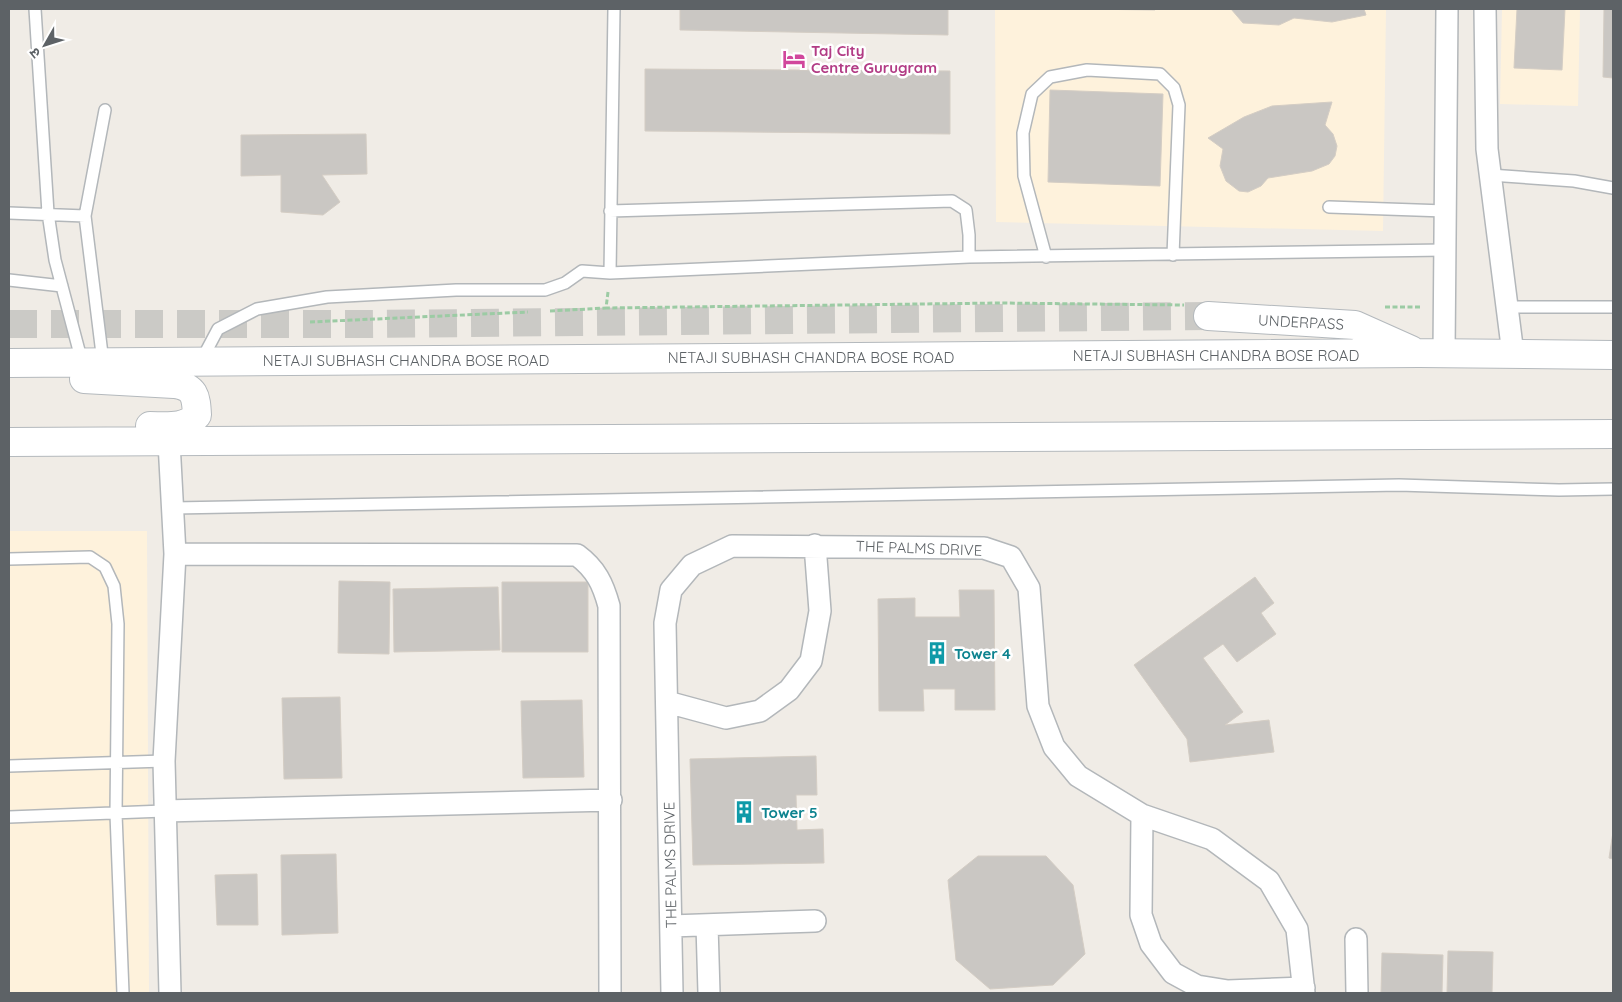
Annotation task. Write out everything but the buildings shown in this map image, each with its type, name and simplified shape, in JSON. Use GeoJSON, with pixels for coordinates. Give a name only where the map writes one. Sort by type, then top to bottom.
{"type":"FeatureCollection","features":[{"type":"Feature","properties":{"kind":"main road","name":"UNDERPASS"},"geometry":{"type":"LineString","coordinates":[[1199,310],[1355,325],[1431,353]]}},
{"type":"Feature","properties":{"kind":"main road","name":"NETAJI SUBHASH CHANDRA BOSE ROAD"},"geometry":{"type":"LineString","coordinates":[[9,363],[1431,353],[1613,354]]}},
{"type":"Feature","properties":{"kind":"main road"},"geometry":{"type":"LineString","coordinates":[[9,369],[26,376],[188,386],[196,396],[197,415],[192,420],[178,426],[45,428],[12,442]]}},
{"type":"Feature","properties":{"kind":"main road"},"geometry":{"type":"LineString","coordinates":[[12,442],[1613,434]]}},
{"type":"Feature","properties":{"kind":"street"},"geometry":{"type":"LineString","coordinates":[[1431,353],[1445,308],[1447,9]]}},
{"type":"Feature","properties":{"kind":"street"},"geometry":{"type":"LineString","coordinates":[[1486,9],[1487,149],[1513,354]]}},
{"type":"Feature","properties":{"kind":"street"},"geometry":{"type":"LineString","coordinates":[[169,442],[175,554],[164,761],[170,993]]}},
{"type":"Feature","properties":{"kind":"street"},"geometry":{"type":"LineString","coordinates":[[667,702],[726,718],[760,711],[789,690],[811,661],[820,611],[814,545]]}},
{"type":"Feature","properties":{"kind":"street","name":"THE PALMS DRIVE"},"geometry":{"type":"LineString","coordinates":[[672,993],[665,623],[670,590],[692,565],[732,546],[814,545],[984,548],[1011,557],[1029,588],[1038,706],[1054,748],[1078,776],[1142,815],[1212,839],[1270,881],[1296,929],[1304,991]]}},
{"type":"Feature","properties":{"kind":"street"},"geometry":{"type":"LineString","coordinates":[[175,554],[577,555],[591,566],[603,585],[609,606],[610,993]]}},
{"type":"Feature","properties":{"kind":"street"},"geometry":{"type":"LineString","coordinates":[[164,811],[611,800]]}},
{"type":"Feature","properties":{"kind":"street"},"geometry":{"type":"LineString","coordinates":[[1142,815],[1141,915],[1150,944],[1173,973],[1197,986],[1228,991],[1304,991]]}},
{"type":"Feature","properties":{"kind":"street"},"geometry":{"type":"LineString","coordinates":[[671,926],[815,921]]}},
{"type":"Feature","properties":{"kind":"street"},"geometry":{"type":"LineString","coordinates":[[707,925],[709,993]]}},
{"type":"Feature","properties":{"kind":"street"},"geometry":{"type":"LineString","coordinates":[[1356,939],[1357,993]]}},
{"type":"Feature","properties":{"kind":"lane"},"geometry":{"type":"LineString","coordinates":[[35,9],[48,212],[55,260],[62,286],[92,362]]}},
{"type":"Feature","properties":{"kind":"lane"},"geometry":{"type":"LineString","coordinates":[[610,273],[614,9]]}},
{"type":"Feature","properties":{"kind":"lane"},"geometry":{"type":"LineString","coordinates":[[1046,257],[1024,176],[1023,133],[1032,94],[1050,77],[1087,70],[1160,74],[1174,88],[1179,105],[1173,255]]}},
{"type":"Feature","properties":{"kind":"lane"},"geometry":{"type":"LineString","coordinates":[[92,362],[85,216],[105,110]]}},
{"type":"Feature","properties":{"kind":"lane"},"geometry":{"type":"LineString","coordinates":[[1490,175],[1574,181],[1613,188]]}},
{"type":"Feature","properties":{"kind":"lane"},"geometry":{"type":"LineString","coordinates":[[610,211],[952,201],[966,210],[969,257]]}},
{"type":"Feature","properties":{"kind":"lane"},"geometry":{"type":"LineString","coordinates":[[1329,207],[1445,211]]}},
{"type":"Feature","properties":{"kind":"lane"},"geometry":{"type":"LineString","coordinates":[[9,213],[48,212],[85,216]]}},
{"type":"Feature","properties":{"kind":"lane"},"geometry":{"type":"LineString","coordinates":[[201,361],[218,328],[257,309],[327,297],[456,290],[545,290],[566,283],[582,271],[610,273],[969,257],[1445,250]]}},
{"type":"Feature","properties":{"kind":"lane"},"geometry":{"type":"LineString","coordinates":[[9,280],[62,286]]}},
{"type":"Feature","properties":{"kind":"lane"},"geometry":{"type":"LineString","coordinates":[[1506,307],[1613,307]]}},
{"type":"Feature","properties":{"kind":"lane"},"geometry":{"type":"LineString","coordinates":[[174,508],[608,498],[865,496],[1399,485],[1558,490],[1613,489]]}},
{"type":"Feature","properties":{"kind":"lane"},"geometry":{"type":"LineString","coordinates":[[9,560],[90,557],[104,567],[114,586],[118,624],[116,814],[123,993]]}},
{"type":"Feature","properties":{"kind":"lane"},"geometry":{"type":"LineString","coordinates":[[9,766],[164,761]]}},
{"type":"Feature","properties":{"kind":"lane"},"geometry":{"type":"LineString","coordinates":[[9,817],[164,811]]}},
{"type":"Feature","properties":{"kind":"path"},"geometry":{"type":"LineString","coordinates":[[606,308],[610,273]]}},
{"type":"Feature","properties":{"kind":"path"},"geometry":{"type":"LineString","coordinates":[[547,311],[606,308],[1007,303],[1199,310]]}},
{"type":"Feature","properties":{"kind":"path"},"geometry":{"type":"LineString","coordinates":[[1376,307],[1445,308]]}},
{"type":"Feature","properties":{"kind":"path"},"geometry":{"type":"LineString","coordinates":[[300,322],[537,311]]}},
{"type":"Feature","properties":{"kind":"shaded area"},"geometry":{"type":"Polygon","coordinates":[[[995,9],[1386,9],[1383,231],[996,222],[995,9]]]}},
{"type":"Feature","properties":{"kind":"shaded area"},"geometry":{"type":"Polygon","coordinates":[[[1502,9],[1580,9],[1578,106],[1500,104],[1502,9]]]}},
{"type":"Feature","properties":{"kind":"shaded area"},"geometry":{"type":"Polygon","coordinates":[[[9,531],[147,531],[149,993],[9,993],[9,531]]]}},
{"type":"Feature","properties":{"kind":"tunnel"},"geometry":{"type":"LineString","coordinates":[[9,324],[365,324],[1208,316]]}},
{"type":"Feature","properties":{"kind":"place","name":"Taj City Centre Gurugram"},"geometry":{"type":"Point","coordinates":[794,59]}},
{"type":"Feature","properties":{"kind":"place","name":"Tower 4"},"geometry":{"type":"Point","coordinates":[937,653]}},
{"type":"Feature","properties":{"kind":"place","name":"Tower 5"},"geometry":{"type":"Point","coordinates":[744,812]}}]}
